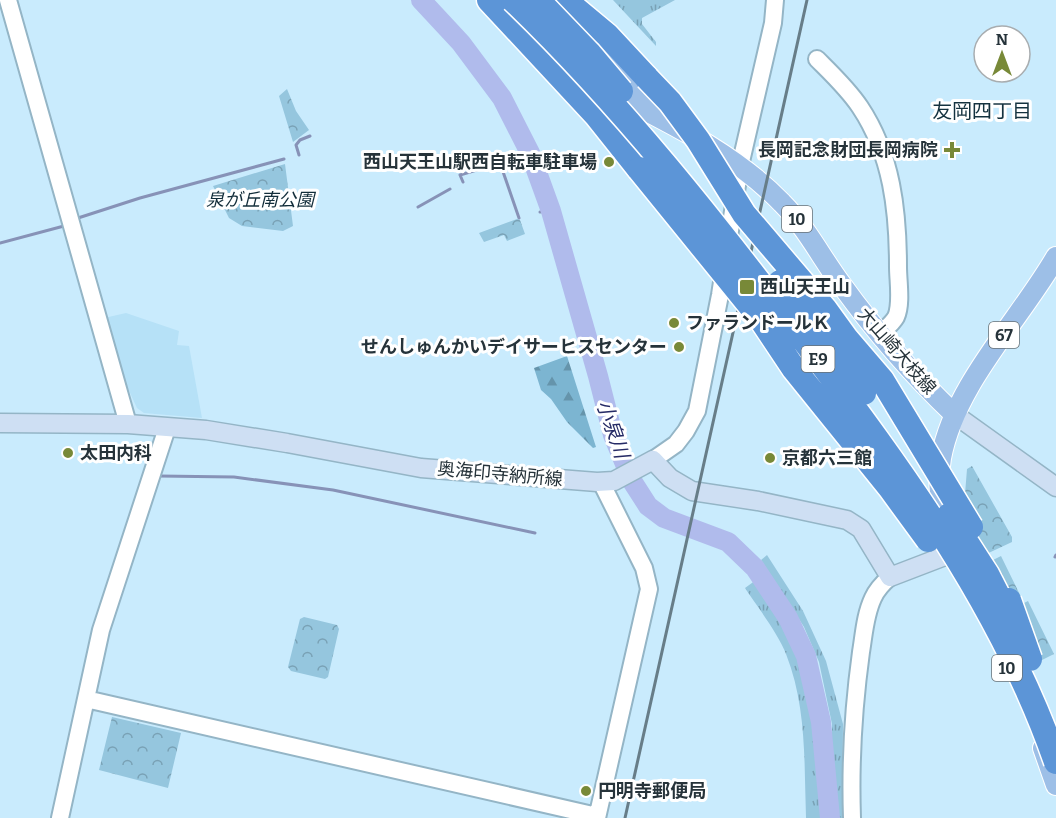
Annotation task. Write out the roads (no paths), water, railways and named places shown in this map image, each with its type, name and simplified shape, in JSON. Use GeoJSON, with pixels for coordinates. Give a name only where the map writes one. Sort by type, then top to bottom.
{"type":"FeatureCollection","features":[{"type":"Feature","properties":{"kind":"highway"},"geometry":{"type":"LineString","coordinates":[[489,0],[596,115],[646,163]]}},
{"type":"Feature","properties":{"kind":"highway"},"geometry":{"type":"LineString","coordinates":[[514,0],[646,163],[687,230],[693,248],[729,299],[794,369],[890,488],[974,607],[1050,723]]}},
{"type":"Feature","properties":{"kind":"highway","name":"E9"},"geometry":{"type":"LineString","coordinates":[[514,0],[622,115],[725,237],[841,389],[915,493],[971,582],[1050,723]]}},
{"type":"Feature","properties":{"kind":"highway","name":"E9"},"geometry":{"type":"LineString","coordinates":[[538,0],[589,53],[741,232],[821,334],[930,484],[987,574],[1030,659],[1050,723],[1056,762]]}},
{"type":"Feature","properties":{"kind":"highway"},"geometry":{"type":"LineString","coordinates":[[565,0],[607,35],[670,102],[691,131],[731,173],[744,214],[882,380],[983,547],[1009,599],[1030,659]]}},
{"type":"Feature","properties":{"kind":"main road"},"geometry":{"type":"LineString","coordinates":[[503,0],[558,54]]}},
{"type":"Feature","properties":{"kind":"main road","name":"大山崎大枝線"},"geometry":{"type":"LineString","coordinates":[[544,0],[731,173],[781,201],[801,225],[840,284],[904,364],[954,414]]}},
{"type":"Feature","properties":{"kind":"main road","name":"大山崎大枝線"},"geometry":{"type":"LineString","coordinates":[[627,100],[690,133]]}},
{"type":"Feature","properties":{"kind":"main road","name":"67"},"geometry":{"type":"LineString","coordinates":[[954,414],[966,390],[1056,257]]}},
{"type":"Feature","properties":{"kind":"main road"},"geometry":{"type":"LineString","coordinates":[[954,414],[1056,487]]}},
{"type":"Feature","properties":{"kind":"main road","name":"10"},"geometry":{"type":"LineString","coordinates":[[954,414],[939,477],[950,554],[1037,732],[1056,786]]}},
{"type":"Feature","properties":{"kind":"main road","name":"奥海印寺納所線"},"geometry":{"type":"LineString","coordinates":[[0,423],[128,424],[206,430],[421,468],[607,481]]}},
{"type":"Feature","properties":{"kind":"main road"},"geometry":{"type":"LineString","coordinates":[[607,481],[650,462],[670,478],[692,491],[758,501],[848,520],[861,529],[890,577],[950,554]]}},
{"type":"Feature","properties":{"kind":"street"},"geometry":{"type":"LineString","coordinates":[[8,0],[128,424]]}},
{"type":"Feature","properties":{"kind":"street"},"geometry":{"type":"LineString","coordinates":[[650,462],[676,444],[697,411],[720,295],[731,173],[773,23],[776,0]]}},
{"type":"Feature","properties":{"kind":"street"},"geometry":{"type":"LineString","coordinates":[[817,59],[840,82],[868,121],[884,157],[894,195],[898,228],[898,308],[892,322],[880,334]]}},
{"type":"Feature","properties":{"kind":"street"},"geometry":{"type":"LineString","coordinates":[[60,818],[101,630],[167,428]]}},
{"type":"Feature","properties":{"kind":"street"},"geometry":{"type":"LineString","coordinates":[[86,699],[597,817],[648,589],[644,568],[607,481]]}},
{"type":"Feature","properties":{"kind":"street"},"geometry":{"type":"LineString","coordinates":[[852,818],[850,762],[852,725],[865,630],[873,598],[879,587],[890,577]]}},
{"type":"Feature","properties":{"kind":"waterway","name":"小泉川"},"geometry":{"type":"LineString","coordinates":[[421,0],[461,43],[502,98],[530,153],[551,211],[613,435],[632,481],[648,506],[664,518],[728,542],[755,568],[788,618],[806,656],[821,722],[830,818]]}},
{"type":"Feature","properties":{"kind":"waterway"},"geometry":{"type":"LineString","coordinates":[[299,155],[296,145],[300,140],[310,136]]}},
{"type":"Feature","properties":{"kind":"waterway"},"geometry":{"type":"LineString","coordinates":[[78,218],[140,198],[284,159]]}},
{"type":"Feature","properties":{"kind":"waterway"},"geometry":{"type":"LineString","coordinates":[[463,182],[460,175],[500,163],[519,218]]}},
{"type":"Feature","properties":{"kind":"waterway"},"geometry":{"type":"LineString","coordinates":[[418,207],[450,189]]}},
{"type":"Feature","properties":{"kind":"waterway"},"geometry":{"type":"LineString","coordinates":[[540,212],[551,211]]}},
{"type":"Feature","properties":{"kind":"waterway"},"geometry":{"type":"LineString","coordinates":[[0,243],[64,226]]}},
{"type":"Feature","properties":{"kind":"waterway"},"geometry":{"type":"LineString","coordinates":[[159,476],[234,477],[333,490],[535,533]]}},
{"type":"Feature","properties":{"kind":"railway"},"geometry":{"type":"LineString","coordinates":[[625,818],[807,0]]}},
{"type":"Feature","properties":{"kind":"place","name":"長岡記念財団長岡病院"},"geometry":{"type":"Point","coordinates":[952,150]}},
{"type":"Feature","properties":{"kind":"place","name":"西山天王山駅西自転車駐車場"},"geometry":{"type":"Point","coordinates":[609,162]}},
{"type":"Feature","properties":{"kind":"place","name":"西山天王山"},"geometry":{"type":"Point","coordinates":[747,287]}},
{"type":"Feature","properties":{"kind":"place","name":"ファランドールＫ"},"geometry":{"type":"Point","coordinates":[674,323]}},
{"type":"Feature","properties":{"kind":"place","name":"せんしゅんかいデイサーヒスセンター"},"geometry":{"type":"Point","coordinates":[679,347]}},
{"type":"Feature","properties":{"kind":"place","name":"太田内科"},"geometry":{"type":"Point","coordinates":[68,453]}},
{"type":"Feature","properties":{"kind":"place","name":"京都六三館"},"geometry":{"type":"Point","coordinates":[770,458]}},
{"type":"Feature","properties":{"kind":"place","name":"円明寺郵便局"},"geometry":{"type":"Point","coordinates":[586,791]}},
{"type":"Feature","properties":{"kind":"district","name":"友岡四丁目"},"geometry":{"type":"Point","coordinates":[982,111]}},
{"type":"Feature","properties":{"kind":"park label","name":"泉が丘南公園"},"geometry":{"type":"Point","coordinates":[260,200]}}]}
